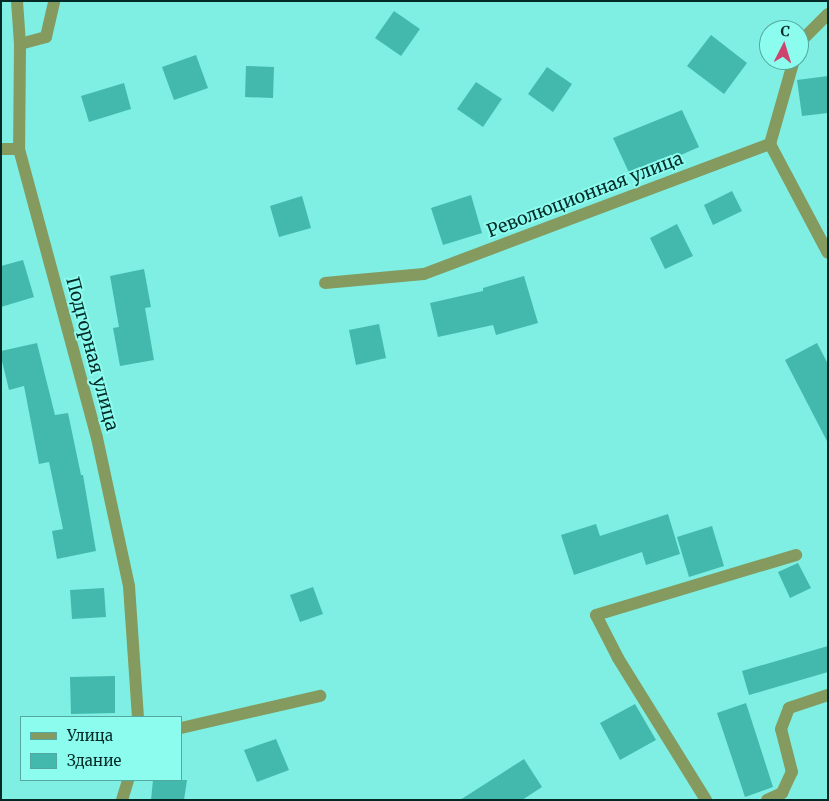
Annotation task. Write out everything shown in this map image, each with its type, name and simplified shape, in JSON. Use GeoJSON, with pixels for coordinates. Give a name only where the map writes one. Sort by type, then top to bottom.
{"type":"FeatureCollection","features":[{"type":"Feature","properties":{"kind":"street","name":"Подгорная улица"},"geometry":{"type":"LineString","coordinates":[[17,1],[20,44],[19,149],[97,438],[129,586],[138,716]]}},
{"type":"Feature","properties":{"kind":"street"},"geometry":{"type":"LineString","coordinates":[[20,44],[46,37],[54,1]]}},
{"type":"Feature","properties":{"kind":"street"},"geometry":{"type":"LineString","coordinates":[[809,34],[828,14]]}},
{"type":"Feature","properties":{"kind":"street"},"geometry":{"type":"LineString","coordinates":[[791,70],[770,144],[828,252]]}},
{"type":"Feature","properties":{"kind":"street","name":"Революционная улица"},"geometry":{"type":"LineString","coordinates":[[325,283],[424,274],[770,144]]}},
{"type":"Feature","properties":{"kind":"street"},"geometry":{"type":"LineString","coordinates":[[1,149],[19,149]]}},
{"type":"Feature","properties":{"kind":"street"},"geometry":{"type":"LineString","coordinates":[[706,800],[618,658],[596,615],[796,555]]}},
{"type":"Feature","properties":{"kind":"street"},"geometry":{"type":"LineString","coordinates":[[768,800],[782,793],[792,772],[781,729],[789,708],[828,695]]}},
{"type":"Feature","properties":{"kind":"street"},"geometry":{"type":"LineString","coordinates":[[182,728],[320,696]]}},
{"type":"Feature","properties":{"kind":"street"},"geometry":{"type":"LineString","coordinates":[[122,800],[128,781]]}},
{"type":"Feature","properties":{"kind":"building"},"geometry":{"type":"Polygon","coordinates":[[[394,11],[420,29],[401,56],[375,38],[394,11]]]}},
{"type":"Feature","properties":{"kind":"building"},"geometry":{"type":"Polygon","coordinates":[[[711,35],[747,63],[724,94],[687,66],[711,35]]]}},
{"type":"Feature","properties":{"kind":"building"},"geometry":{"type":"Polygon","coordinates":[[[196,55],[208,88],[174,100],[162,67],[196,55]]]}},
{"type":"Feature","properties":{"kind":"building"},"geometry":{"type":"Polygon","coordinates":[[[246,66],[274,67],[273,98],[245,97],[246,66]]]}},
{"type":"Feature","properties":{"kind":"building"},"geometry":{"type":"Polygon","coordinates":[[[547,67],[572,84],[553,112],[528,94],[547,67]]]}},
{"type":"Feature","properties":{"kind":"building"},"geometry":{"type":"Polygon","coordinates":[[[828,76],[828,113],[802,116],[797,80],[828,76]]]}},
{"type":"Feature","properties":{"kind":"building"},"geometry":{"type":"Polygon","coordinates":[[[476,82],[502,99],[483,127],[457,109],[476,82]]]}},
{"type":"Feature","properties":{"kind":"building"},"geometry":{"type":"Polygon","coordinates":[[[124,83],[131,109],[89,122],[81,96],[124,83]]]}},
{"type":"Feature","properties":{"kind":"building"},"geometry":{"type":"Polygon","coordinates":[[[682,110],[699,147],[631,177],[613,138],[682,110]]]}},
{"type":"Feature","properties":{"kind":"building"},"geometry":{"type":"Polygon","coordinates":[[[732,191],[742,211],[713,225],[704,205],[732,191]]]}},
{"type":"Feature","properties":{"kind":"building"},"geometry":{"type":"Polygon","coordinates":[[[471,195],[482,233],[443,245],[431,208],[471,195]]]}},
{"type":"Feature","properties":{"kind":"building"},"geometry":{"type":"Polygon","coordinates":[[[302,196],[311,228],[279,237],[270,206],[302,196]]]}},
{"type":"Feature","properties":{"kind":"building"},"geometry":{"type":"Polygon","coordinates":[[[677,224],[693,256],[665,269],[650,238],[677,224]]]}},
{"type":"Feature","properties":{"kind":"building"},"geometry":{"type":"Polygon","coordinates":[[[23,260],[34,297],[1,307],[1,266],[23,260]]]}},
{"type":"Feature","properties":{"kind":"building"},"geometry":{"type":"Polygon","coordinates":[[[144,269],[151,307],[145,308],[154,360],[120,366],[113,328],[119,327],[110,276],[144,269]]]}},
{"type":"Feature","properties":{"kind":"building"},"geometry":{"type":"Polygon","coordinates":[[[524,276],[538,323],[496,335],[493,325],[438,337],[430,303],[483,291],[483,288],[524,276]]]}},
{"type":"Feature","properties":{"kind":"building"},"geometry":{"type":"Polygon","coordinates":[[[379,324],[386,358],[356,365],[349,330],[379,324]]]}},
{"type":"Feature","properties":{"kind":"building"},"geometry":{"type":"Polygon","coordinates":[[[37,343],[55,415],[68,413],[81,475],[83,475],[96,551],[57,559],[52,531],[63,529],[49,462],[39,464],[24,386],[9,390],[1,357],[1,351],[37,343]]]}},
{"type":"Feature","properties":{"kind":"building"},"geometry":{"type":"Polygon","coordinates":[[[817,343],[828,364],[828,443],[785,360],[817,343]]]}},
{"type":"Feature","properties":{"kind":"building"},"geometry":{"type":"Polygon","coordinates":[[[668,514],[680,554],[646,565],[642,552],[574,575],[561,535],[596,524],[600,536],[668,514]]]}},
{"type":"Feature","properties":{"kind":"building"},"geometry":{"type":"Polygon","coordinates":[[[712,526],[724,566],[689,577],[677,537],[712,526]]]}},
{"type":"Feature","properties":{"kind":"building"},"geometry":{"type":"Polygon","coordinates":[[[798,563],[811,588],[790,598],[778,572],[798,563]]]}},
{"type":"Feature","properties":{"kind":"building"},"geometry":{"type":"Polygon","coordinates":[[[313,587],[323,614],[300,622],[290,595],[313,587]]]}},
{"type":"Feature","properties":{"kind":"building"},"geometry":{"type":"Polygon","coordinates":[[[104,588],[106,617],[72,619],[70,590],[104,588]]]}},
{"type":"Feature","properties":{"kind":"building"},"geometry":{"type":"Polygon","coordinates":[[[828,646],[828,672],[749,695],[742,671],[828,646]]]}},
{"type":"Feature","properties":{"kind":"building"},"geometry":{"type":"Polygon","coordinates":[[[115,676],[115,713],[71,714],[70,677],[115,676]]]}},
{"type":"Feature","properties":{"kind":"building"},"geometry":{"type":"Polygon","coordinates":[[[746,703],[773,787],[745,797],[717,713],[746,703]]]}},
{"type":"Feature","properties":{"kind":"building"},"geometry":{"type":"Polygon","coordinates":[[[635,704],[656,740],[620,760],[600,723],[635,704]]]}},
{"type":"Feature","properties":{"kind":"building"},"geometry":{"type":"Polygon","coordinates":[[[276,739],[289,770],[257,782],[244,750],[276,739]]]}},
{"type":"Feature","properties":{"kind":"building"},"geometry":{"type":"Polygon","coordinates":[[[524,759],[542,787],[522,800],[460,800],[524,759]]]}},
{"type":"Feature","properties":{"kind":"building"},"geometry":{"type":"Polygon","coordinates":[[[187,780],[184,800],[151,800],[153,781],[187,780]]]}}]}
